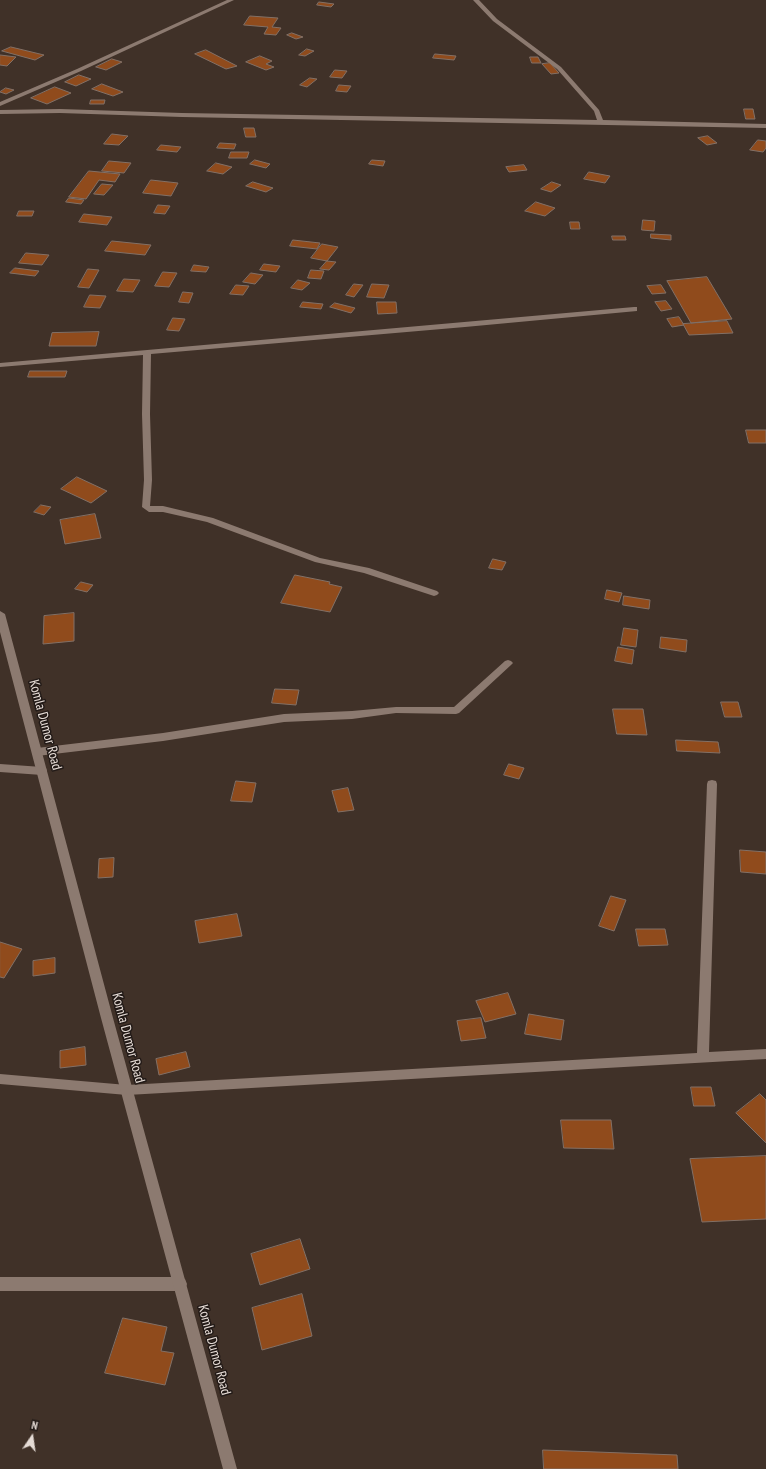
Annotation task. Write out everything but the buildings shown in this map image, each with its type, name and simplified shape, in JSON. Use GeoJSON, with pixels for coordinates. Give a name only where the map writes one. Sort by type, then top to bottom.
{"type":"FeatureCollection","features":[{"type":"Feature","properties":{"kind":"street"},"geometry":{"type":"LineString","coordinates":[[0,104],[79,70],[231,0]]}},
{"type":"Feature","properties":{"kind":"street"},"geometry":{"type":"LineString","coordinates":[[476,0],[495,20],[559,68],[597,111],[601,122]]}},
{"type":"Feature","properties":{"kind":"street"},"geometry":{"type":"LineString","coordinates":[[0,112],[60,111],[182,116],[766,126]]}},
{"type":"Feature","properties":{"kind":"street"},"geometry":{"type":"LineString","coordinates":[[0,365],[634,309]]}},
{"type":"Feature","properties":{"kind":"street"},"geometry":{"type":"LineString","coordinates":[[147,352],[145,381],[148,477],[146,507],[149,509],[163,509],[210,520],[318,560],[366,570],[434,593]]}},
{"type":"Feature","properties":{"kind":"street","name":"Komla Dumor Road"},"geometry":{"type":"LineString","coordinates":[[0,614],[230,1469]]}},
{"type":"Feature","properties":{"kind":"street"},"geometry":{"type":"LineString","coordinates":[[37,752],[163,737],[284,718],[352,715],[396,710],[456,710],[508,663]]}},
{"type":"Feature","properties":{"kind":"street"},"geometry":{"type":"LineString","coordinates":[[0,768],[42,771]]}},
{"type":"Feature","properties":{"kind":"street"},"geometry":{"type":"LineString","coordinates":[[703,1057],[712,784]]}},
{"type":"Feature","properties":{"kind":"street"},"geometry":{"type":"LineString","coordinates":[[0,1079],[127,1090],[766,1054]]}},
{"type":"Feature","properties":{"kind":"street"},"geometry":{"type":"LineString","coordinates":[[0,1284],[180,1284]]}}]}
